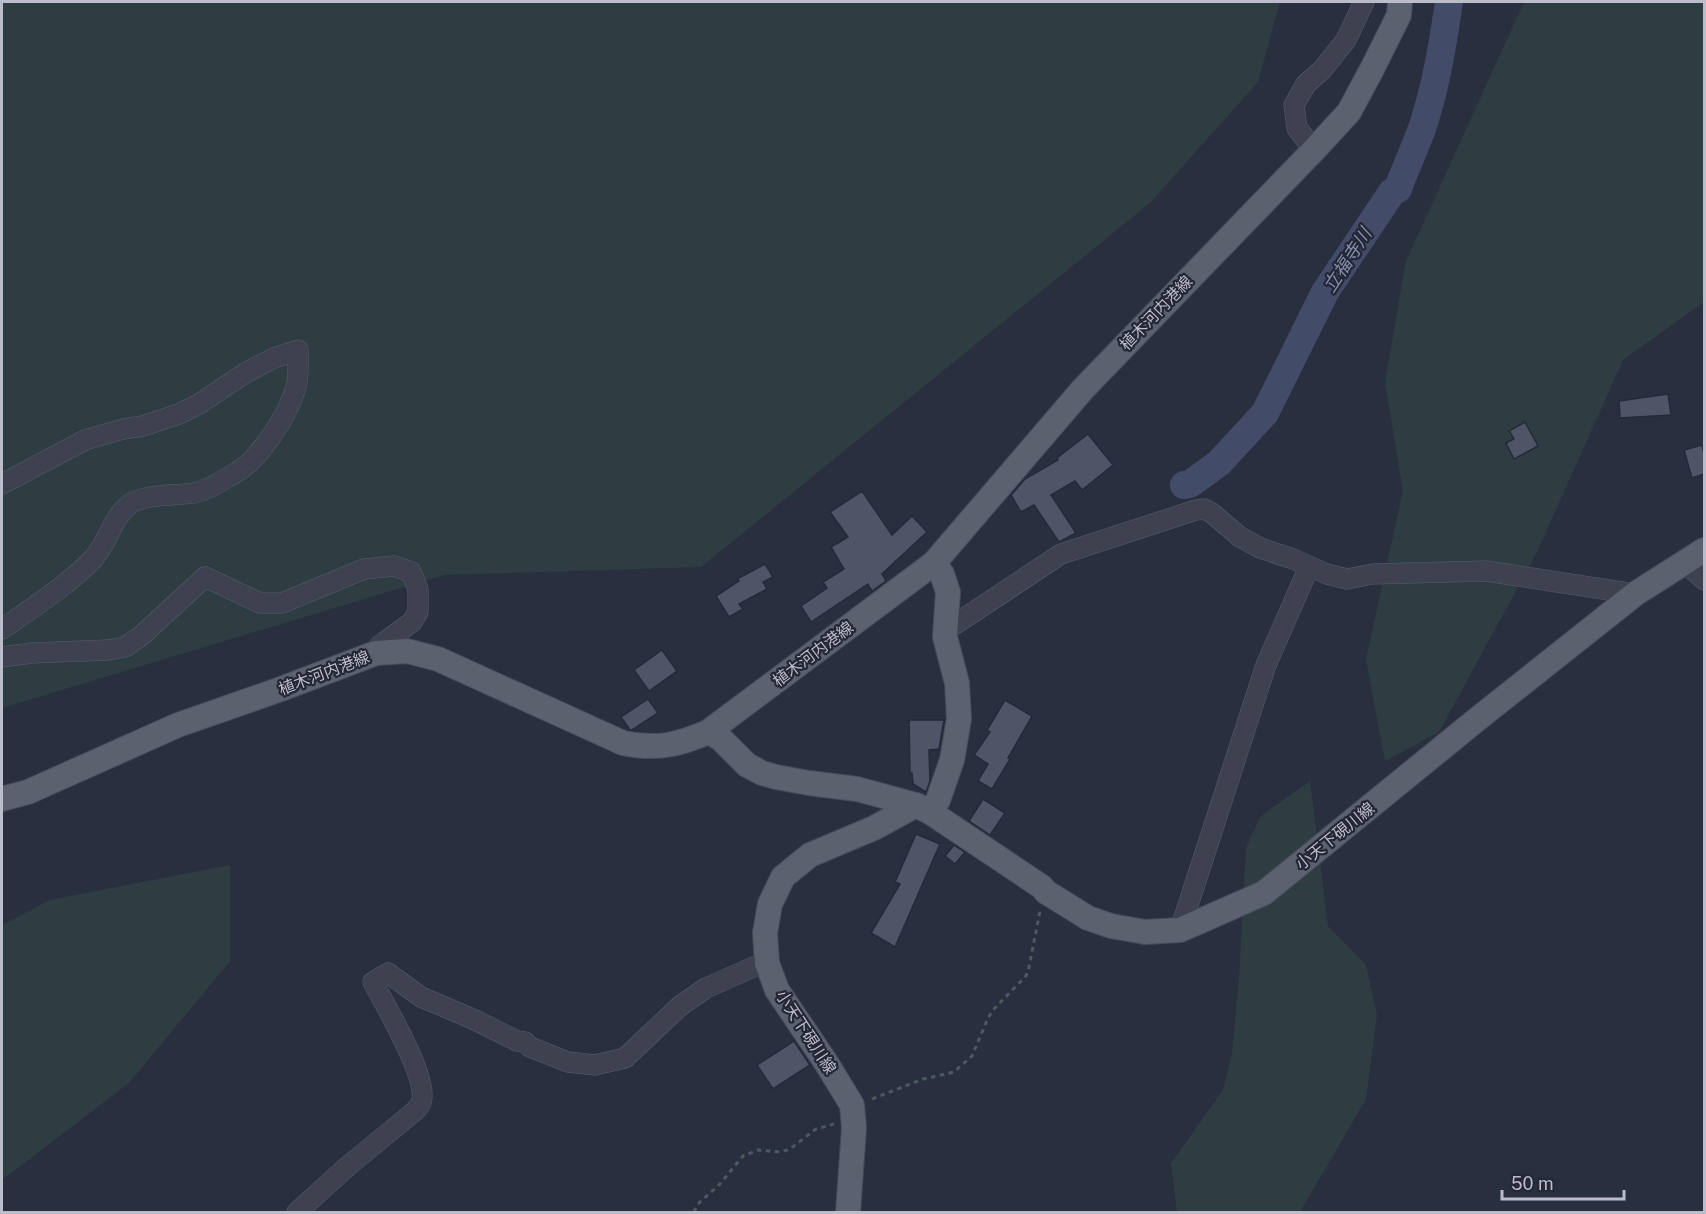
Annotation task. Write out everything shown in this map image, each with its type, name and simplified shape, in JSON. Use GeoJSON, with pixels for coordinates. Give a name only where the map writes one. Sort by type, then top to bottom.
{"type":"FeatureCollection","features":[{"type":"Feature","properties":{"kind":"main road","name":"植木河内港線"},"geometry":{"type":"LineString","coordinates":[[2,800],[28,792],[178,725],[376,653],[407,651],[438,659],[623,743],[642,747],[674,745],[708,732],[934,563],[1083,389],[1349,112],[1399,15],[1400,2]]}},
{"type":"Feature","properties":{"kind":"main road","name":"小天下硯川線"},"geometry":{"type":"LineString","coordinates":[[848,1212],[854,1125],[852,1105],[777,990],[767,963],[765,933],[770,904],[783,877],[810,855],[923,808],[1088,918],[1111,926],[1145,932],[1180,930],[1264,893],[1635,594],[1704,550]]}},
{"type":"Feature","properties":{"kind":"main road"},"geometry":{"type":"LineString","coordinates":[[708,732],[720,738],[747,765],[762,773],[809,783],[857,789],[923,808],[938,800],[952,760],[959,719],[957,683],[945,637],[948,592],[942,574],[934,563]]}},
{"type":"Feature","properties":{"kind":"street"},"geometry":{"type":"LineString","coordinates":[[1314,150],[1297,128],[1294,105],[1306,84],[1322,70],[1346,40],[1365,2]]}},
{"type":"Feature","properties":{"kind":"street"},"geometry":{"type":"LineString","coordinates":[[2,484],[85,440],[143,426],[179,414],[199,404],[245,373],[274,358],[298,350],[297,385],[283,419],[254,458],[219,483],[195,493],[157,496],[132,502],[120,513],[93,559],[62,586],[2,629]]}},
{"type":"Feature","properties":{"kind":"street"},"geometry":{"type":"LineString","coordinates":[[945,627],[954,625],[1061,554],[1204,509],[1240,537],[1260,548],[1347,579],[1373,574],[1486,571],[1635,594]]}},
{"type":"Feature","properties":{"kind":"street"},"geometry":{"type":"LineString","coordinates":[[1684,562],[1704,580]]}},
{"type":"Feature","properties":{"kind":"street"},"geometry":{"type":"LineString","coordinates":[[2,657],[125,647],[141,636],[205,577],[260,603],[282,603],[364,569],[394,566],[411,572],[418,589],[418,612],[412,622],[379,646],[376,653]]}},
{"type":"Feature","properties":{"kind":"street"},"geometry":{"type":"LineString","coordinates":[[1180,930],[1266,665],[1309,567]]}},
{"type":"Feature","properties":{"kind":"street"},"geometry":{"type":"LineString","coordinates":[[297,1212],[415,1111],[422,1102],[420,1079],[409,1052],[373,982],[388,973],[422,997],[517,1041],[525,1042],[530,1047],[568,1062],[595,1065],[626,1058],[680,1006],[706,988],[767,963]]}},
{"type":"Feature","properties":{"kind":"path"},"geometry":{"type":"LineString","coordinates":[[872,1099],[923,1079],[954,1072],[972,1056],[993,1010],[1028,972],[1046,892]]}},
{"type":"Feature","properties":{"kind":"path"},"geometry":{"type":"LineString","coordinates":[[694,1212],[703,1198],[719,1185],[743,1156],[758,1150],[781,1152],[790,1149],[816,1130],[837,1124],[854,1125]]}},
{"type":"Feature","properties":{"kind":"shaded area"},"geometry":{"type":"Polygon","coordinates":[[[2,2],[1280,2],[1258,82],[1150,203],[701,567],[444,575],[2,708],[2,2]]]}},
{"type":"Feature","properties":{"kind":"shaded area"},"geometry":{"type":"Polygon","coordinates":[[[1524,2],[1704,2],[1704,302],[1623,360],[1537,552],[1439,732],[1385,761],[1366,659],[1403,491],[1385,382],[1406,261],[1524,2]]]}},
{"type":"Feature","properties":{"kind":"shaded area"},"geometry":{"type":"Polygon","coordinates":[[[1310,781],[1328,926],[1366,965],[1377,1015],[1366,1099],[1300,1212],[1177,1212],[1171,1163],[1223,1090],[1232,1054],[1239,978],[1246,847],[1261,816],[1310,781]]]}},
{"type":"Feature","properties":{"kind":"shaded area"},"geometry":{"type":"Polygon","coordinates":[[[230,865],[230,961],[129,1083],[2,1180],[2,925],[50,900],[230,865]]]}},
{"type":"Feature","properties":{"kind":"building"},"geometry":{"type":"Polygon","coordinates":[[[1668,394],[1671,415],[1620,418],[1619,401],[1668,394]]]}},
{"type":"Feature","properties":{"kind":"building"},"geometry":{"type":"Polygon","coordinates":[[[1525,422],[1538,446],[1514,459],[1506,443],[1514,439],[1509,431],[1525,422]]]}},
{"type":"Feature","properties":{"kind":"building"},"geometry":{"type":"Polygon","coordinates":[[[1088,434],[1113,465],[1082,490],[1075,481],[1051,495],[1076,533],[1059,542],[1034,505],[1021,512],[1011,495],[1025,479],[1058,460],[1057,458],[1088,434]]]}},
{"type":"Feature","properties":{"kind":"building"},"geometry":{"type":"Polygon","coordinates":[[[1702,445],[1704,474],[1692,478],[1684,450],[1702,445]]]}},
{"type":"Feature","properties":{"kind":"building"},"geometry":{"type":"Polygon","coordinates":[[[862,491],[892,535],[912,516],[927,532],[882,574],[886,581],[872,591],[868,584],[811,622],[801,606],[827,588],[823,582],[844,569],[831,547],[848,537],[830,512],[862,491]]]}},
{"type":"Feature","properties":{"kind":"building"},"geometry":{"type":"Polygon","coordinates":[[[765,564],[773,577],[763,582],[767,589],[739,604],[743,609],[729,617],[716,596],[739,581],[737,579],[765,564]]]}},
{"type":"Feature","properties":{"kind":"building"},"geometry":{"type":"Polygon","coordinates":[[[662,650],[677,671],[649,691],[634,670],[662,650]]]}},
{"type":"Feature","properties":{"kind":"building"},"geometry":{"type":"Polygon","coordinates":[[[648,699],[658,713],[630,730],[621,717],[648,699]]]}},
{"type":"Feature","properties":{"kind":"building"},"geometry":{"type":"Polygon","coordinates":[[[1005,700],[1032,716],[992,789],[978,781],[988,764],[974,755],[990,732],[987,730],[1005,700]]]}},
{"type":"Feature","properties":{"kind":"building"},"geometry":{"type":"Polygon","coordinates":[[[909,720],[944,720],[939,749],[929,750],[930,781],[926,792],[913,784],[912,773],[910,773],[909,720]]]}},
{"type":"Feature","properties":{"kind":"building"},"geometry":{"type":"Polygon","coordinates":[[[983,799],[1005,813],[990,835],[969,821],[983,799]]]}},
{"type":"Feature","properties":{"kind":"building"},"geometry":{"type":"Polygon","coordinates":[[[916,834],[940,844],[895,947],[871,933],[900,884],[895,882],[916,834]]]}},
{"type":"Feature","properties":{"kind":"building"},"geometry":{"type":"Polygon","coordinates":[[[954,845],[965,852],[955,864],[945,856],[954,845]]]}},
{"type":"Feature","properties":{"kind":"building"},"geometry":{"type":"Polygon","coordinates":[[[794,1041],[810,1065],[773,1089],[757,1065],[794,1041]]]}},
{"type":"Feature","properties":{"kind":"waterway","name":"立福寺川"},"geometry":{"type":"LineString","coordinates":[[1184,485],[1190,484],[1219,463],[1265,413],[1325,292],[1392,192],[1398,189],[1429,105],[1449,2]]}}]}
